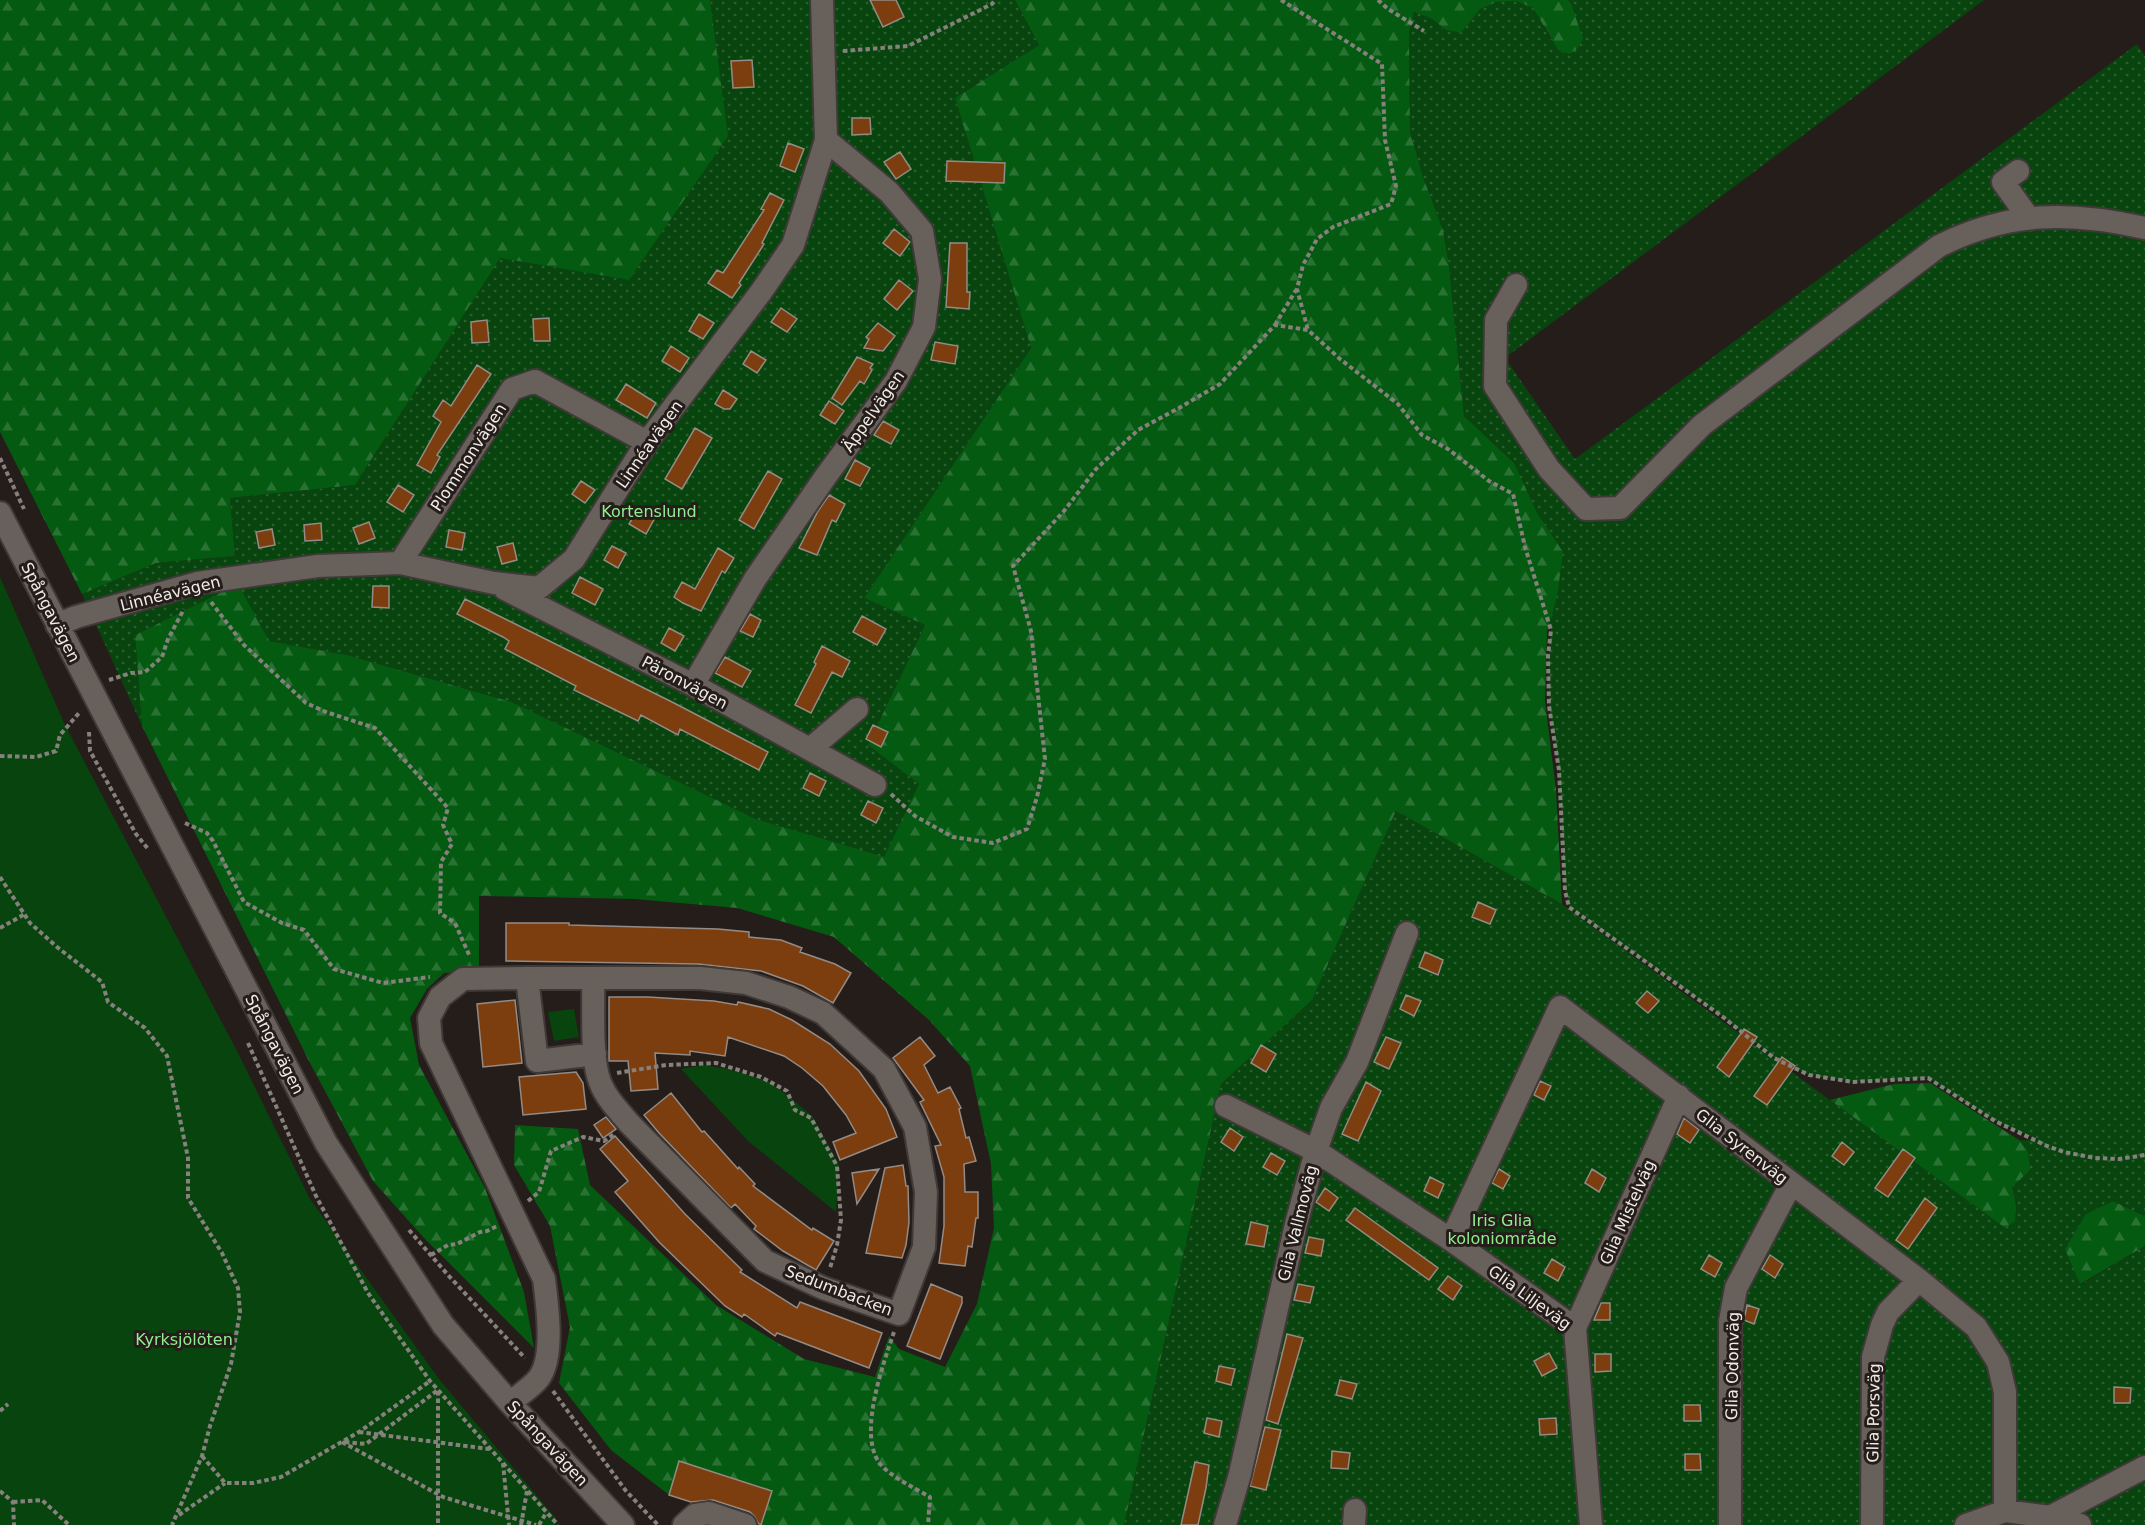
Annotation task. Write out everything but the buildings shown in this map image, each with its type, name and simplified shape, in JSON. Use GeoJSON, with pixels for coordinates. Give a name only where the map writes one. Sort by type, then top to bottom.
{"type":"FeatureCollection","features":[{"type":"Feature","properties":{"kind":"street","name":"Linnéavägen"},"geometry":{"type":"LineString","coordinates":[[57,625],[76,617],[197,583],[318,566],[400,563],[494,583],[539,588],[574,559],[647,442],[761,292],[793,245],[826,140],[822,0]]}},
{"type":"Feature","properties":{"kind":"street","name":"Äppelvägen"},"geometry":{"type":"LineString","coordinates":[[693,685],[755,579],[826,476],[896,381],[924,327],[930,279],[922,231],[889,192],[826,140]]}},
{"type":"Feature","properties":{"kind":"street"},"geometry":{"type":"LineString","coordinates":[[2018,171],[2002,182],[2028,217]]}},
{"type":"Feature","properties":{"kind":"street"},"geometry":{"type":"LineString","coordinates":[[1516,285],[1496,320],[1495,386],[1549,469],[1586,509],[1620,508],[1702,425],[1939,246],[1961,235],[2028,217],[2080,217],[2117,221],[2145,228]]}},
{"type":"Feature","properties":{"kind":"street","name":"Plommonvägen"},"geometry":{"type":"LineString","coordinates":[[400,563],[512,389],[535,381],[647,442]]}},
{"type":"Feature","properties":{"kind":"street","name":"Spångavägen"},"geometry":{"type":"LineString","coordinates":[[0,513],[326,1143],[443,1325],[510,1403],[623,1525]]}},
{"type":"Feature","properties":{"kind":"street","name":"Päronvägen"},"geometry":{"type":"LineString","coordinates":[[494,583],[693,685],[875,785]]}},
{"type":"Feature","properties":{"kind":"street"},"geometry":{"type":"LineString","coordinates":[[810,749],[857,709]]}},
{"type":"Feature","properties":{"kind":"street","name":"Glia Vallmoväg"},"geometry":{"type":"LineString","coordinates":[[1225,1525],[1240,1474],[1296,1224],[1316,1151],[1331,1108],[1357,1062],[1407,933]]}},
{"type":"Feature","properties":{"kind":"street"},"geometry":{"type":"LineString","coordinates":[[527,978],[537,1060],[597,1065]]}},
{"type":"Feature","properties":{"kind":"street","name":"Sedumbacken"},"geometry":{"type":"LineString","coordinates":[[540,1377],[546,1357],[549,1320],[544,1278],[431,1043],[429,1018],[440,997],[463,980],[527,978],[593,978],[700,978],[746,983],[789,997],[823,1013],[884,1069],[915,1127],[926,1192],[924,1247],[899,1314],[824,1287],[765,1261],[609,1100],[597,1065],[593,978]]}},
{"type":"Feature","properties":{"kind":"street","name":"Glia Syrenväg"},"geometry":{"type":"LineString","coordinates":[[1451,1240],[1560,1007],[1918,1280],[1976,1327],[1998,1362],[2005,1392],[2005,1511]]}},
{"type":"Feature","properties":{"kind":"street","name":"Glia Mistelväg"},"geometry":{"type":"LineString","coordinates":[[1575,1328],[1678,1096]]}},
{"type":"Feature","properties":{"kind":"street","name":"Glia Liljeväg"},"geometry":{"type":"LineString","coordinates":[[1226,1106],[1316,1151],[1451,1240],[1575,1328],[1591,1525]]}},
{"type":"Feature","properties":{"kind":"street","name":"Glia Odonväg"},"geometry":{"type":"LineString","coordinates":[[1730,1525],[1730,1321],[1736,1287],[1791,1184]]}},
{"type":"Feature","properties":{"kind":"street","name":"Glia Porsväg"},"geometry":{"type":"LineString","coordinates":[[1872,1525],[1873,1357],[1888,1312],[1918,1280]]}},
{"type":"Feature","properties":{"kind":"street"},"geometry":{"type":"LineString","coordinates":[[510,1403],[540,1377]]}},
{"type":"Feature","properties":{"kind":"street"},"geometry":{"type":"LineString","coordinates":[[2050,1517],[2145,1467]]}},
{"type":"Feature","properties":{"kind":"street"},"geometry":{"type":"LineString","coordinates":[[1966,1525],[2005,1511],[2050,1517],[2080,1525]]}},
{"type":"Feature","properties":{"kind":"street"},"geometry":{"type":"LineString","coordinates":[[684,1525],[695,1515],[709,1513],[745,1525]]}},
{"type":"Feature","properties":{"kind":"path"},"geometry":{"type":"LineString","coordinates":[[825,53],[908,46],[992,4],[995,0]]}},
{"type":"Feature","properties":{"kind":"path"},"geometry":{"type":"LineString","coordinates":[[875,785],[890,793],[915,816],[953,837],[993,843],[1027,829],[1045,759],[1031,631],[1013,566],[1064,511],[1096,469],[1138,430],[1220,384],[1275,325],[1297,289],[1303,265],[1317,239],[1333,226],[1391,204],[1396,186],[1385,140],[1382,64],[1281,0]]}},
{"type":"Feature","properties":{"kind":"path"},"geometry":{"type":"LineString","coordinates":[[1378,0],[1388,9],[1424,31]]}},
{"type":"Feature","properties":{"kind":"path"},"geometry":{"type":"LineString","coordinates":[[1297,289],[1308,330],[1340,359],[1398,404],[1422,435],[1448,449],[1489,481],[1513,494],[1525,547],[1551,630],[1548,656],[1549,706],[1559,770],[1565,891],[1569,907],[1723,1017],[1774,1058],[1809,1076],[1853,1082],[1928,1078],[1995,1121],[2047,1146],[2096,1158],[2119,1159],[2145,1155]]}},
{"type":"Feature","properties":{"kind":"path"},"geometry":{"type":"LineString","coordinates":[[1275,325],[1308,330]]}},
{"type":"Feature","properties":{"kind":"path"},"geometry":{"type":"LineString","coordinates":[[0,458],[26,511]]}},
{"type":"Feature","properties":{"kind":"path"},"geometry":{"type":"LineString","coordinates":[[109,680],[131,673],[145,672],[162,657],[168,639],[197,583],[244,645],[306,703],[375,728],[448,808],[443,825],[452,844],[441,862],[440,913],[455,923],[480,979]]}},
{"type":"Feature","properties":{"kind":"path"},"geometry":{"type":"LineString","coordinates":[[103,670],[114,690]]}},
{"type":"Feature","properties":{"kind":"path"},"geometry":{"type":"LineString","coordinates":[[75,704],[88,731],[90,751],[136,834],[153,854]]}},
{"type":"Feature","properties":{"kind":"path"},"geometry":{"type":"LineString","coordinates":[[0,756],[36,757],[56,751],[60,735],[79,713]]}},
{"type":"Feature","properties":{"kind":"path"},"geometry":{"type":"LineString","coordinates":[[176,819],[207,832],[244,902],[282,923],[304,930],[334,969],[383,983],[431,976]]}},
{"type":"Feature","properties":{"kind":"path"},"geometry":{"type":"LineString","coordinates":[[0,877],[30,923],[102,982],[108,1002],[145,1028],[167,1056],[188,1158],[188,1198],[222,1253],[238,1288],[240,1312],[231,1364],[202,1456],[172,1525]]}},
{"type":"Feature","properties":{"kind":"path"},"geometry":{"type":"LineString","coordinates":[[0,928],[25,914]]}},
{"type":"Feature","properties":{"kind":"path"},"geometry":{"type":"LineString","coordinates":[[246,1039],[316,1196],[363,1284],[430,1381],[558,1525]]}},
{"type":"Feature","properties":{"kind":"path"},"geometry":{"type":"LineString","coordinates":[[597,1065],[716,1063],[761,1077],[787,1091],[795,1110],[811,1118],[837,1166],[842,1220],[824,1287]]}},
{"type":"Feature","properties":{"kind":"path"},"geometry":{"type":"LineString","coordinates":[[431,1255],[448,1245],[457,1244],[480,1232],[487,1231],[514,1214],[539,1192],[551,1151],[583,1137],[604,1141],[629,1123]]}},
{"type":"Feature","properties":{"kind":"path"},"geometry":{"type":"LineString","coordinates":[[403,1224],[558,1396],[626,1491],[658,1525]]}},
{"type":"Feature","properties":{"kind":"path"},"geometry":{"type":"LineString","coordinates":[[899,1314],[872,1406],[871,1450],[883,1467],[930,1497],[928,1525]]}},
{"type":"Feature","properties":{"kind":"path"},"geometry":{"type":"LineString","coordinates":[[177,1516],[225,1483],[253,1483],[281,1477],[358,1432],[430,1381]]}},
{"type":"Feature","properties":{"kind":"path"},"geometry":{"type":"LineString","coordinates":[[342,1442],[366,1444],[438,1390]]}},
{"type":"Feature","properties":{"kind":"path"},"geometry":{"type":"LineString","coordinates":[[438,1390],[438,1525]]}},
{"type":"Feature","properties":{"kind":"path"},"geometry":{"type":"LineString","coordinates":[[0,1411],[8,1404]]}},
{"type":"Feature","properties":{"kind":"path"},"geometry":{"type":"LineString","coordinates":[[358,1432],[490,1449]]}},
{"type":"Feature","properties":{"kind":"path"},"geometry":{"type":"LineString","coordinates":[[342,1442],[438,1495],[508,1516],[521,1523],[538,1525],[547,1512]]}},
{"type":"Feature","properties":{"kind":"path"},"geometry":{"type":"LineString","coordinates":[[202,1456],[225,1483]]}},
{"type":"Feature","properties":{"kind":"path"},"geometry":{"type":"LineString","coordinates":[[503,1463],[508,1525]]}},
{"type":"Feature","properties":{"kind":"path"},"geometry":{"type":"LineString","coordinates":[[0,1491],[13,1502],[42,1500],[69,1525]]}},
{"type":"Feature","properties":{"kind":"path"},"geometry":{"type":"LineString","coordinates":[[521,1523],[527,1491]]}},
{"type":"Feature","properties":{"kind":"path"},"geometry":{"type":"LineString","coordinates":[[13,1502],[14,1525]]}},
{"type":"Feature","properties":{"kind":"green space"},"geometry":{"type":"Polygon","coordinates":[[[0,0],[710,0],[728,136],[629,280],[500,258],[355,485],[230,498],[235,556],[156,563],[82,594],[0,432],[0,0]]]}},
{"type":"Feature","properties":{"kind":"green space","name":"Kortenslund"},"geometry":{"type":"Polygon","coordinates":[[[710,0],[1015,0],[1039,45],[955,98],[1031,348],[864,598],[925,625],[868,745],[919,784],[884,858],[756,819],[512,702],[347,655],[268,641],[238,584],[135,635],[142,726],[82,594],[156,563],[235,556],[230,498],[355,485],[500,257],[629,280],[727,136],[710,0]]]}},
{"type":"Feature","properties":{"kind":"green space"},"geometry":{"type":"Polygon","coordinates":[[[1015,0],[1568,0],[1571,3],[1583,39],[1578,48],[1569,54],[1558,50],[1533,8],[1516,1],[1497,2],[1480,9],[1461,33],[1446,30],[1432,19],[1414,12],[1409,32],[1410,131],[1423,177],[1443,230],[1449,265],[1464,416],[1514,463],[1537,513],[1563,552],[1557,597],[1547,632],[1545,701],[1556,790],[1562,904],[1396,811],[1312,1000],[1221,1084],[1124,1525],[762,1525],[772,1491],[679,1462],[669,1495],[611,1450],[559,1383],[570,1327],[550,1226],[514,1165],[515,1125],[578,1129],[590,1185],[716,1305],[804,1359],[875,1377],[889,1336],[899,1349],[945,1367],[977,1304],[994,1228],[991,1164],[970,1066],[929,1020],[834,937],[737,908],[635,899],[479,896],[479,970],[444,973],[427,989],[410,1018],[419,1065],[485,1188],[524,1292],[534,1348],[424,1238],[373,1181],[310,1063],[142,726],[135,635],[238,584],[269,641],[347,655],[512,702],[756,819],[884,857],[919,784],[868,745],[925,625],[864,598],[1031,348],[955,98],[1039,45],[1015,0]]]}},
{"type":"Feature","properties":{"kind":"green space","name":"Iris Glia koloniområde"},"geometry":{"type":"Polygon","coordinates":[[[1568,0],[1984,0],[1505,358],[1575,459],[2137,44],[2145,56],[2145,1215],[2113,1201],[2086,1214],[2081,1284],[2145,1246],[2145,1525],[2008,1525],[1999,1522],[2000,1525],[1124,1525],[1221,1084],[1312,1000],[1396,811],[1562,904],[2005,1228],[2016,1205],[2012,1187],[2028,1152],[2019,1140],[2039,1140],[1995,1121],[1928,1078],[1853,1082],[1809,1075],[1774,1058],[1723,1017],[1569,907],[1565,891],[1559,770],[1549,706],[1548,656],[1551,630],[1542,607],[1514,463],[1464,416],[1449,265],[1443,230],[1423,177],[1410,131],[1409,32],[1414,12],[1432,19],[1446,30],[1461,33],[1479,9],[1497,2],[1516,1],[1533,8],[1551,40],[1571,3],[1568,0]]]}},
{"type":"Feature","properties":{"kind":"green space","name":"Kyrksjölöten"},"geometry":{"type":"Polygon","coordinates":[[[0,577],[65,725],[237,1051],[310,1199],[439,1379],[558,1521],[555,1525],[0,1525],[0,577]]]}},
{"type":"Feature","properties":{"kind":"green space"},"geometry":{"type":"Polygon","coordinates":[[[574,1009],[579,1037],[554,1041],[548,1012],[574,1009]]]}},
{"type":"Feature","properties":{"kind":"green space"},"geometry":{"type":"Polygon","coordinates":[[[703,1065],[728,1069],[768,1081],[813,1117],[839,1165],[836,1212],[748,1141],[681,1069],[703,1065]]]}},
{"type":"Feature","properties":{"kind":"green space"},"geometry":{"type":"Polygon","coordinates":[[[1930,1083],[2019,1140],[2028,1152],[2030,1170],[2012,1187],[2016,1205],[2015,1221],[2005,1228],[1830,1100],[1894,1084],[1930,1083]]]}},
{"type":"Feature","properties":{"kind":"green space"},"geometry":{"type":"Polygon","coordinates":[[[2113,1201],[2145,1215],[2145,1246],[2080,1284],[2065,1249],[2086,1214],[2113,1201]]]}}]}
